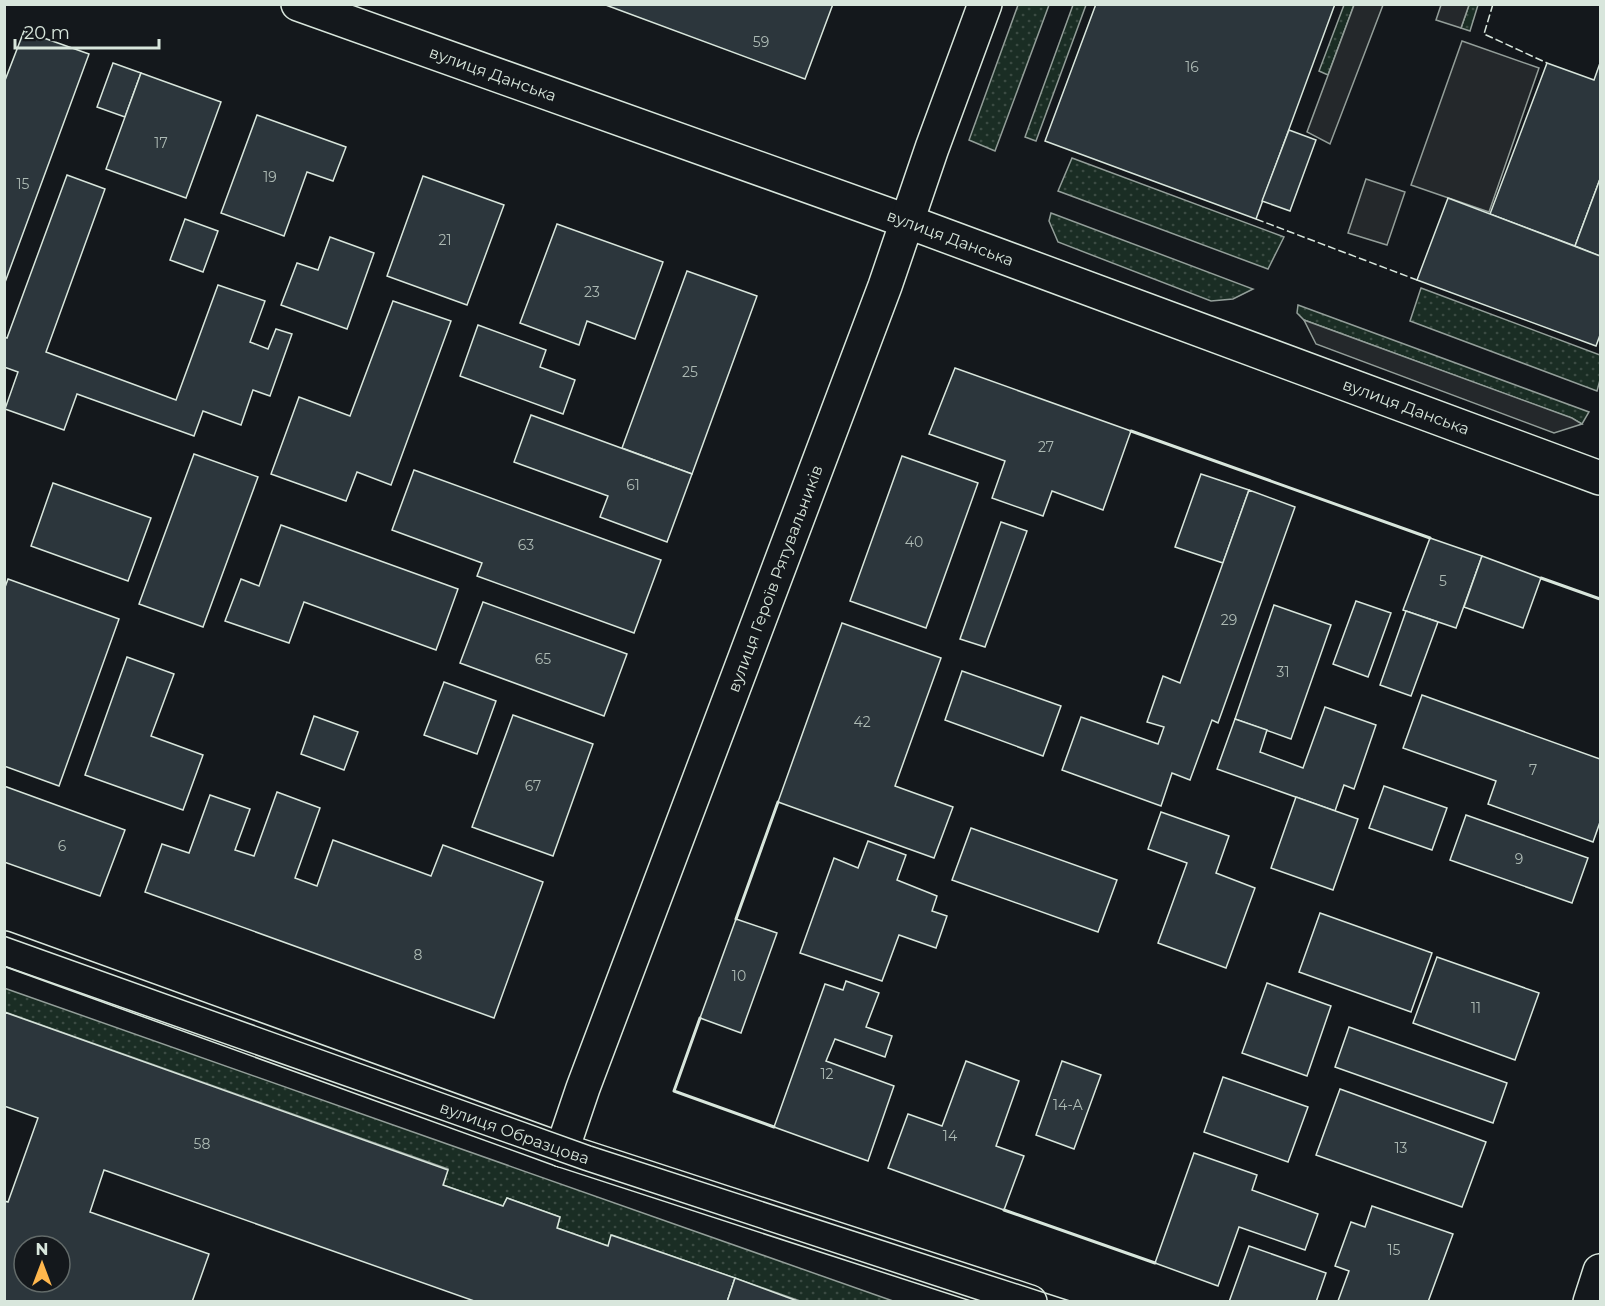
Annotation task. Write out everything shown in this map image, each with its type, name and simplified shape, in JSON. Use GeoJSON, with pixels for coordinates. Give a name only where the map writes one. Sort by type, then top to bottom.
{"type":"FeatureCollection","features":[{"type":"Feature","properties":{"kind":"street","name":"вулиця Данська"},"geometry":{"type":"LineString","coordinates":[[298,4],[906,221],[1600,478]]}},
{"type":"Feature","properties":{"kind":"street","name":"вулиця Героїв Рятувальників"},"geometry":{"type":"LineString","coordinates":[[562,1150],[583,1088],[880,297],[985,4]]}},
{"type":"Feature","properties":{"kind":"street","name":"вулиця Образцова"},"geometry":{"type":"LineString","coordinates":[[4,948],[562,1150],[1029,1302]]}},
{"type":"Feature","properties":{"kind":"street"},"geometry":{"type":"LineString","coordinates":[[1590,1302],[1600,1271]]}},
{"type":"Feature","properties":{"kind":"green space"},"geometry":{"type":"Polygon","coordinates":[[[1018,5],[1049,5],[995,151],[969,140],[1018,5]]]}},
{"type":"Feature","properties":{"kind":"green space"},"geometry":{"type":"Polygon","coordinates":[[[1073,5],[1086,5],[1036,141],[1025,137],[1073,5]]]}},
{"type":"Feature","properties":{"kind":"green space"},"geometry":{"type":"Polygon","coordinates":[[[1344,5],[1354,5],[1328,75],[1319,71],[1344,5]]]}},
{"type":"Feature","properties":{"kind":"green space"},"geometry":{"type":"Polygon","coordinates":[[[1469,5],[1478,5],[1470,31],[1461,28],[1469,5]]]}},
{"type":"Feature","properties":{"kind":"green space"},"geometry":{"type":"Polygon","coordinates":[[[1072,158],[1284,237],[1268,269],[1058,191],[1072,158]]]}},
{"type":"Feature","properties":{"kind":"green space"},"geometry":{"type":"Polygon","coordinates":[[[1051,213],[1253,289],[1233,299],[1211,301],[1058,242],[1049,221],[1051,213]]]}},
{"type":"Feature","properties":{"kind":"green space"},"geometry":{"type":"Polygon","coordinates":[[[1421,288],[1600,355],[1600,380],[1597,391],[1410,321],[1421,288]]]}},
{"type":"Feature","properties":{"kind":"green space"},"geometry":{"type":"Polygon","coordinates":[[[1298,305],[1589,412],[1582,424],[1304,320],[1297,313],[1298,305]]]}},
{"type":"Feature","properties":{"kind":"green space"},"geometry":{"type":"Polygon","coordinates":[[[4,988],[893,1301],[800,1301],[612,1235],[608,1246],[557,1228],[560,1217],[507,1198],[503,1206],[443,1185],[448,1169],[5,1012],[4,988]]]}},
{"type":"Feature","properties":{"kind":"shaded area"},"geometry":{"type":"Polygon","coordinates":[[[1354,5],[1383,5],[1330,144],[1307,132],[1354,5]]]}},
{"type":"Feature","properties":{"kind":"shaded area"},"geometry":{"type":"Polygon","coordinates":[[[1441,5],[1469,5],[1461,28],[1436,20],[1441,5]]]}},
{"type":"Feature","properties":{"kind":"shaded area"},"geometry":{"type":"Polygon","coordinates":[[[1462,41],[1539,68],[1489,212],[1411,185],[1462,41]]]}},
{"type":"Feature","properties":{"kind":"shaded area"},"geometry":{"type":"Polygon","coordinates":[[[1366,179],[1405,192],[1387,245],[1348,233],[1366,179]]]}},
{"type":"Feature","properties":{"kind":"shaded area"},"geometry":{"type":"Polygon","coordinates":[[[1304,320],[1572,418],[1582,424],[1554,433],[1316,344],[1304,320]]]}},
{"type":"Feature","properties":{"kind":"building"},"geometry":{"type":"Polygon","coordinates":[[[603,4],[833,4],[805,79],[603,4]]]}},
{"type":"Feature","properties":{"kind":"building"},"geometry":{"type":"Polygon","coordinates":[[[1096,4],[1335,4],[1256,219],[1045,141],[1096,4]]]}},
{"type":"Feature","properties":{"kind":"building"},"geometry":{"type":"Polygon","coordinates":[[[24,31],[89,54],[4,285],[4,83],[24,31]]]}},
{"type":"Feature","properties":{"kind":"building"},"geometry":{"type":"Polygon","coordinates":[[[113,63],[141,73],[125,117],[97,107],[113,63]]]}},
{"type":"Feature","properties":{"kind":"building"},"geometry":{"type":"Polygon","coordinates":[[[1547,63],[1594,80],[1600,63],[1600,179],[1575,246],[1490,214],[1547,63]]]}},
{"type":"Feature","properties":{"kind":"building"},"geometry":{"type":"Polygon","coordinates":[[[141,73],[221,102],[186,198],[106,169],[141,73]]]}},
{"type":"Feature","properties":{"kind":"building"},"geometry":{"type":"Polygon","coordinates":[[[257,115],[346,147],[333,181],[307,172],[284,236],[221,213],[257,115]]]}},
{"type":"Feature","properties":{"kind":"building"},"geometry":{"type":"Polygon","coordinates":[[[1289,130],[1316,140],[1290,211],[1262,201],[1289,130]]]}},
{"type":"Feature","properties":{"kind":"building"},"geometry":{"type":"Polygon","coordinates":[[[67,175],[105,189],[46,352],[176,400],[218,285],[265,301],[250,342],[268,349],[276,329],[292,334],[270,396],[253,390],[241,425],[203,411],[194,436],[77,394],[64,430],[5,409],[18,372],[4,367],[4,337],[7,338],[67,175]]]}},
{"type":"Feature","properties":{"kind":"building"},"geometry":{"type":"Polygon","coordinates":[[[423,176],[504,205],[467,305],[387,276],[423,176]]]}},
{"type":"Feature","properties":{"kind":"building"},"geometry":{"type":"Polygon","coordinates":[[[1600,179],[1600,256],[1575,246],[1600,179]]]}},
{"type":"Feature","properties":{"kind":"building"},"geometry":{"type":"Polygon","coordinates":[[[1448,198],[1600,256],[1600,335],[1596,346],[1417,280],[1448,198]]]}},
{"type":"Feature","properties":{"kind":"building"},"geometry":{"type":"Polygon","coordinates":[[[185,219],[218,231],[203,272],[170,260],[185,219]]]}},
{"type":"Feature","properties":{"kind":"building"},"geometry":{"type":"Polygon","coordinates":[[[557,224],[663,262],[635,339],[587,321],[579,345],[520,323],[557,224]]]}},
{"type":"Feature","properties":{"kind":"building"},"geometry":{"type":"Polygon","coordinates":[[[330,237],[374,253],[347,329],[281,305],[297,263],[318,270],[330,237]]]}},
{"type":"Feature","properties":{"kind":"building"},"geometry":{"type":"Polygon","coordinates":[[[687,271],[757,296],[692,474],[622,448],[687,271]]]}},
{"type":"Feature","properties":{"kind":"building"},"geometry":{"type":"Polygon","coordinates":[[[393,301],[451,321],[391,485],[357,472],[346,501],[271,474],[299,397],[350,416],[393,301]]]}},
{"type":"Feature","properties":{"kind":"building"},"geometry":{"type":"Polygon","coordinates":[[[478,325],[546,350],[540,367],[575,380],[563,414],[460,376],[478,325]]]}},
{"type":"Feature","properties":{"kind":"building"},"geometry":{"type":"Polygon","coordinates":[[[955,368],[1131,431],[1103,510],[1052,491],[1043,516],[992,498],[1005,461],[929,434],[955,368]]]}},
{"type":"Feature","properties":{"kind":"building"},"geometry":{"type":"Polygon","coordinates":[[[531,415],[692,474],[667,542],[600,517],[608,496],[514,462],[531,415]]]}},
{"type":"Feature","properties":{"kind":"building"},"geometry":{"type":"Polygon","coordinates":[[[194,454],[258,477],[203,627],[139,604],[194,454]]]}},
{"type":"Feature","properties":{"kind":"building"},"geometry":{"type":"Polygon","coordinates":[[[902,456],[978,483],[926,628],[850,601],[902,456]]]}},
{"type":"Feature","properties":{"kind":"building"},"geometry":{"type":"Polygon","coordinates":[[[414,470],[661,560],[634,633],[477,576],[482,563],[392,530],[414,470]]]}},
{"type":"Feature","properties":{"kind":"building"},"geometry":{"type":"Polygon","coordinates":[[[1201,474],[1249,490],[1223,563],[1175,547],[1201,474]]]}},
{"type":"Feature","properties":{"kind":"building"},"geometry":{"type":"Polygon","coordinates":[[[53,483],[151,518],[128,581],[31,546],[53,483]]]}},
{"type":"Feature","properties":{"kind":"building"},"geometry":{"type":"Polygon","coordinates":[[[1249,490],[1295,507],[1218,723],[1212,720],[1190,780],[1172,773],[1161,806],[1062,770],[1081,717],[1158,744],[1164,727],[1147,722],[1163,676],[1180,683],[1249,490]]]}},
{"type":"Feature","properties":{"kind":"building"},"geometry":{"type":"Polygon","coordinates":[[[1001,522],[1027,531],[985,647],[960,639],[1001,522]]]}},
{"type":"Feature","properties":{"kind":"building"},"geometry":{"type":"Polygon","coordinates":[[[281,525],[458,589],[436,650],[304,602],[289,643],[225,621],[241,579],[259,586],[281,525]]]}},
{"type":"Feature","properties":{"kind":"building"},"geometry":{"type":"Polygon","coordinates":[[[1430,538],[1482,556],[1456,628],[1403,610],[1430,538]]]}},
{"type":"Feature","properties":{"kind":"building"},"geometry":{"type":"Polygon","coordinates":[[[1482,556],[1541,578],[1523,628],[1464,607],[1482,556]]]}},
{"type":"Feature","properties":{"kind":"building"},"geometry":{"type":"Polygon","coordinates":[[[8,579],[119,619],[59,786],[4,766],[4,590],[8,579]]]}},
{"type":"Feature","properties":{"kind":"building"},"geometry":{"type":"Polygon","coordinates":[[[1356,601],[1391,613],[1368,677],[1333,664],[1356,601]]]}},
{"type":"Feature","properties":{"kind":"building"},"geometry":{"type":"Polygon","coordinates":[[[483,602],[627,654],[604,716],[460,663],[483,602]]]}},
{"type":"Feature","properties":{"kind":"building"},"geometry":{"type":"Polygon","coordinates":[[[1274,605],[1331,625],[1291,739],[1235,719],[1274,605]]]}},
{"type":"Feature","properties":{"kind":"building"},"geometry":{"type":"Polygon","coordinates":[[[1406,611],[1438,622],[1411,696],[1380,685],[1406,611]]]}},
{"type":"Feature","properties":{"kind":"building"},"geometry":{"type":"Polygon","coordinates":[[[842,623],[941,658],[895,786],[953,807],[934,858],[778,802],[842,623]]]}},
{"type":"Feature","properties":{"kind":"building"},"geometry":{"type":"Polygon","coordinates":[[[127,657],[174,674],[151,736],[203,755],[183,810],[85,775],[127,657]]]}},
{"type":"Feature","properties":{"kind":"building"},"geometry":{"type":"Polygon","coordinates":[[[962,671],[1061,706],[1043,756],[945,720],[962,671]]]}},
{"type":"Feature","properties":{"kind":"building"},"geometry":{"type":"Polygon","coordinates":[[[444,682],[496,701],[477,754],[424,735],[444,682]]]}},
{"type":"Feature","properties":{"kind":"building"},"geometry":{"type":"Polygon","coordinates":[[[1422,695],[1600,759],[1600,822],[1593,842],[1488,804],[1496,781],[1403,748],[1422,695]]]}},
{"type":"Feature","properties":{"kind":"building"},"geometry":{"type":"Polygon","coordinates":[[[1325,707],[1376,725],[1354,789],[1344,785],[1335,811],[1217,769],[1235,719],[1267,730],[1260,752],[1303,768],[1325,707]]]}},
{"type":"Feature","properties":{"kind":"building"},"geometry":{"type":"Polygon","coordinates":[[[513,715],[593,744],[553,856],[472,827],[513,715]]]}},
{"type":"Feature","properties":{"kind":"building"},"geometry":{"type":"Polygon","coordinates":[[[314,716],[358,732],[344,770],[301,754],[314,716]]]}},
{"type":"Feature","properties":{"kind":"building"},"geometry":{"type":"Polygon","coordinates":[[[4,786],[125,830],[100,896],[4,862],[4,786]]]}},
{"type":"Feature","properties":{"kind":"building"},"geometry":{"type":"Polygon","coordinates":[[[1384,786],[1447,808],[1432,850],[1369,828],[1384,786]]]}},
{"type":"Feature","properties":{"kind":"building"},"geometry":{"type":"Polygon","coordinates":[[[277,792],[320,808],[295,878],[317,886],[333,840],[431,876],[443,845],[543,882],[494,1018],[145,892],[162,844],[189,853],[210,795],[250,809],[235,850],[254,856],[277,792]]]}},
{"type":"Feature","properties":{"kind":"building"},"geometry":{"type":"Polygon","coordinates":[[[1296,797],[1358,819],[1333,890],[1271,868],[1296,797]]]}},
{"type":"Feature","properties":{"kind":"building"},"geometry":{"type":"Polygon","coordinates":[[[1161,812],[1229,836],[1216,873],[1255,888],[1226,968],[1158,943],[1187,863],[1148,849],[1161,812]]]}},
{"type":"Feature","properties":{"kind":"building"},"geometry":{"type":"Polygon","coordinates":[[[1466,815],[1588,858],[1572,903],[1450,860],[1466,815]]]}},
{"type":"Feature","properties":{"kind":"building"},"geometry":{"type":"Polygon","coordinates":[[[971,828],[1117,880],[1098,932],[952,880],[971,828]]]}},
{"type":"Feature","properties":{"kind":"building"},"geometry":{"type":"Polygon","coordinates":[[[868,841],[906,855],[897,880],[937,896],[932,911],[947,916],[936,948],[899,935],[882,981],[800,953],[834,858],[858,868],[868,841]]]}},
{"type":"Feature","properties":{"kind":"building"},"geometry":{"type":"Polygon","coordinates":[[[1320,913],[1432,953],[1411,1012],[1299,972],[1320,913]]]}},
{"type":"Feature","properties":{"kind":"building"},"geometry":{"type":"Polygon","coordinates":[[[736,919],[777,933],[741,1033],[700,1018],[736,919]]]}},
{"type":"Feature","properties":{"kind":"building"},"geometry":{"type":"Polygon","coordinates":[[[1437,957],[1539,993],[1515,1060],[1413,1023],[1437,957]]]}},
{"type":"Feature","properties":{"kind":"building"},"geometry":{"type":"Polygon","coordinates":[[[846,981],[879,993],[866,1027],[892,1036],[885,1057],[835,1039],[826,1061],[894,1086],[868,1161],[774,1127],[825,984],[843,990],[846,981]]]}},
{"type":"Feature","properties":{"kind":"building"},"geometry":{"type":"Polygon","coordinates":[[[1267,983],[1331,1006],[1307,1076],[1242,1053],[1267,983]]]}},
{"type":"Feature","properties":{"kind":"building"},"geometry":{"type":"Polygon","coordinates":[[[4,1012],[448,1170],[443,1185],[503,1206],[507,1198],[560,1217],[557,1228],[608,1246],[611,1235],[735,1278],[727,1302],[477,1302],[104,1170],[90,1212],[209,1254],[192,1302],[4,1302],[4,1201],[8,1202],[38,1118],[4,1106],[4,1012]]]}},
{"type":"Feature","properties":{"kind":"building"},"geometry":{"type":"Polygon","coordinates":[[[1349,1027],[1507,1083],[1493,1123],[1335,1067],[1349,1027]]]}},
{"type":"Feature","properties":{"kind":"building"},"geometry":{"type":"Polygon","coordinates":[[[966,1061],[1019,1081],[996,1146],[1024,1156],[1004,1210],[888,1168],[908,1114],[942,1126],[966,1061]]]}},
{"type":"Feature","properties":{"kind":"building"},"geometry":{"type":"Polygon","coordinates":[[[1062,1061],[1101,1075],[1074,1149],[1036,1135],[1062,1061]]]}},
{"type":"Feature","properties":{"kind":"building"},"geometry":{"type":"Polygon","coordinates":[[[1223,1077],[1308,1107],[1288,1162],[1204,1132],[1223,1077]]]}},
{"type":"Feature","properties":{"kind":"building"},"geometry":{"type":"Polygon","coordinates":[[[1340,1089],[1486,1142],[1462,1207],[1316,1155],[1340,1089]]]}},
{"type":"Feature","properties":{"kind":"building"},"geometry":{"type":"Polygon","coordinates":[[[1194,1153],[1257,1175],[1252,1190],[1318,1214],[1305,1250],[1239,1227],[1218,1286],[1155,1263],[1194,1153]]]}},
{"type":"Feature","properties":{"kind":"building"},"geometry":{"type":"Polygon","coordinates":[[[1372,1206],[1453,1234],[1428,1302],[1338,1301],[1349,1271],[1335,1266],[1351,1222],[1365,1227],[1372,1206]]]}},
{"type":"Feature","properties":{"kind":"building"},"geometry":{"type":"Polygon","coordinates":[[[1249,1246],[1326,1273],[1316,1302],[1229,1302],[1249,1246]]]}},
{"type":"Feature","properties":{"kind":"building"},"geometry":{"type":"Polygon","coordinates":[[[735,1278],[800,1302],[727,1302],[735,1278]]]}},
{"type":"Feature","properties":{"kind":"tram line"},"geometry":{"type":"LineString","coordinates":[[4,936],[591,1146],[1073,1302]]}},
{"type":"Feature","properties":{"kind":"tram line"},"geometry":{"type":"LineString","coordinates":[[4,966],[583,1170],[984,1302]]}},
{"type":"Feature","properties":{"kind":"fence"},"geometry":{"type":"LineString","coordinates":[[1493,4],[1484,34],[1547,63]]}},
{"type":"Feature","properties":{"kind":"fence"},"geometry":{"type":"LineString","coordinates":[[1256,219],[1417,280]]}},
{"type":"Feature","properties":{"kind":"wall"},"geometry":{"type":"LineString","coordinates":[[1131,431],[1430,538]]}},
{"type":"Feature","properties":{"kind":"wall"},"geometry":{"type":"LineString","coordinates":[[1541,578],[1600,599]]}},
{"type":"Feature","properties":{"kind":"wall"},"geometry":{"type":"LineString","coordinates":[[736,919],[778,802]]}},
{"type":"Feature","properties":{"kind":"wall"},"geometry":{"type":"LineString","coordinates":[[700,1018],[674,1091],[774,1127]]}},
{"type":"Feature","properties":{"kind":"wall"},"geometry":{"type":"LineString","coordinates":[[1004,1210],[1155,1263]]}}]}
